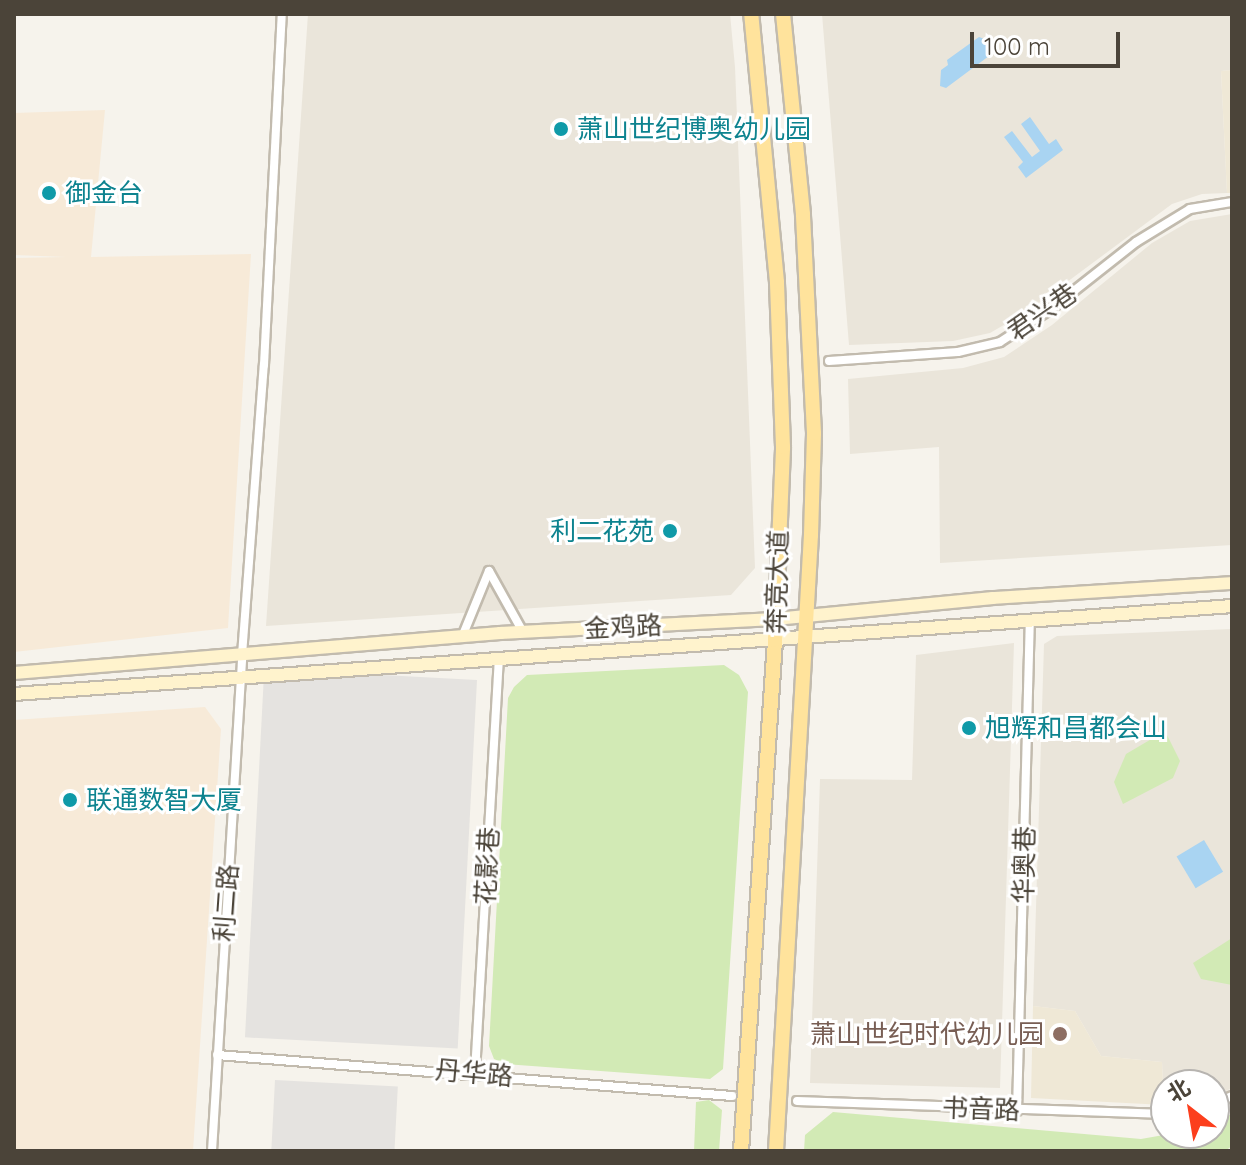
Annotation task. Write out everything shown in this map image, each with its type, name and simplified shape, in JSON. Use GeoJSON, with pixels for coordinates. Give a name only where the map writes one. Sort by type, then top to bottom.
{"type":"FeatureCollection","features":[{"type":"Feature","properties":{"kind":"main road","name":"奔竞大道"},"geometry":{"type":"LineString","coordinates":[[741,1151],[775,640],[783,447],[777,282],[751,14]]}},
{"type":"Feature","properties":{"kind":"main road","name":"奔竞大道"},"geometry":{"type":"LineString","coordinates":[[776,1151],[806,638],[814,433],[803,214],[783,14]]}},
{"type":"Feature","properties":{"kind":"main road","name":"金鸡路"},"geometry":{"type":"LineString","coordinates":[[14,673],[523,632],[775,619],[993,598],[1232,583]]}},
{"type":"Feature","properties":{"kind":"main road","name":"金鸡路"},"geometry":{"type":"LineString","coordinates":[[14,694],[1232,606]]}},
{"type":"Feature","properties":{"kind":"street","name":"利二路"},"geometry":{"type":"LineString","coordinates":[[212,1151],[240,678],[265,349],[282,14]]}},
{"type":"Feature","properties":{"kind":"street","name":"君兴巷"},"geometry":{"type":"LineString","coordinates":[[829,361],[958,352],[1000,342],[1051,309],[1149,234],[1190,209],[1232,202]]}},
{"type":"Feature","properties":{"kind":"street"},"geometry":{"type":"LineString","coordinates":[[462,637],[489,571],[523,632]]}},
{"type":"Feature","properties":{"kind":"street","name":"华奥巷"},"geometry":{"type":"LineString","coordinates":[[1017,1111],[1030,620]]}},
{"type":"Feature","properties":{"kind":"street","name":"花影巷"},"geometry":{"type":"LineString","coordinates":[[475,1073],[499,659]]}},
{"type":"Feature","properties":{"kind":"street","name":"丹华路"},"geometry":{"type":"LineString","coordinates":[[217,1055],[475,1073],[732,1096]]}},
{"type":"Feature","properties":{"kind":"street","name":"书音路"},"geometry":{"type":"LineString","coordinates":[[797,1101],[1150,1114]]}},
{"type":"Feature","properties":{"kind":"shaded area","name":"利二花苑"},"geometry":{"type":"Polygon","coordinates":[[[308,14],[730,14],[735,67],[755,568],[731,595],[266,626],[308,14]]]}},
{"type":"Feature","properties":{"kind":"shaded area"},"geometry":{"type":"Polygon","coordinates":[[[822,14],[1232,14],[1232,70],[1221,71],[1227,193],[1202,194],[1172,204],[1028,311],[990,333],[953,341],[849,345],[822,14]]]}},
{"type":"Feature","properties":{"kind":"shaded area"},"geometry":{"type":"Polygon","coordinates":[[[1232,70],[1232,193],[1227,193],[1221,71],[1232,70]]]}},
{"type":"Feature","properties":{"kind":"shaded area"},"geometry":{"type":"Polygon","coordinates":[[[105,110],[91,257],[251,254],[228,628],[14,652],[14,258],[66,257],[14,255],[14,113],[105,110]]]}},
{"type":"Feature","properties":{"kind":"shaded area"},"geometry":{"type":"Polygon","coordinates":[[[1232,214],[1232,545],[940,563],[939,447],[850,454],[848,379],[963,368],[1004,357],[1052,325],[1152,243],[1190,221],[1232,214]]]}},
{"type":"Feature","properties":{"kind":"shaded area"},"geometry":{"type":"Polygon","coordinates":[[[1232,629],[1230,1089],[1230,1069],[1162,1069],[1162,1062],[1101,1056],[1075,1011],[1033,1006],[1044,644],[1057,636],[1232,629]]]}},
{"type":"Feature","properties":{"kind":"shaded area","name":"旭辉和昌都会山"},"geometry":{"type":"Polygon","coordinates":[[[1014,643],[1000,1088],[810,1083],[820,779],[912,780],[916,655],[1014,643]]]}},
{"type":"Feature","properties":{"kind":"shaded area"},"geometry":{"type":"Polygon","coordinates":[[[264,669],[477,680],[458,1048],[245,1037],[264,669]]]}},
{"type":"Feature","properties":{"kind":"shaded area"},"geometry":{"type":"Polygon","coordinates":[[[205,707],[221,729],[193,1151],[14,1151],[14,720],[205,707]]]}},
{"type":"Feature","properties":{"kind":"shaded area","name":"萧山世纪时代幼儿园"},"geometry":{"type":"Polygon","coordinates":[[[1033,1006],[1075,1011],[1101,1056],[1162,1062],[1162,1069],[1150,1069],[1150,1104],[1031,1098],[1033,1006]]]}},
{"type":"Feature","properties":{"kind":"shaded area"},"geometry":{"type":"Polygon","coordinates":[[[275,1080],[398,1086],[394,1151],[271,1151],[275,1080]]]}},
{"type":"Feature","properties":{"kind":"green space"},"geometry":{"type":"Polygon","coordinates":[[[724,665],[739,675],[748,692],[723,1069],[710,1079],[505,1064],[494,1059],[489,1046],[508,698],[514,687],[527,675],[724,665]]]}},
{"type":"Feature","properties":{"kind":"green space"},"geometry":{"type":"Polygon","coordinates":[[[1165,731],[1180,761],[1173,778],[1123,804],[1114,782],[1126,754],[1165,731]]]}},
{"type":"Feature","properties":{"kind":"green space"},"geometry":{"type":"Polygon","coordinates":[[[1232,938],[1232,985],[1201,979],[1193,963],[1232,938]]]}},
{"type":"Feature","properties":{"kind":"green space"},"geometry":{"type":"Polygon","coordinates":[[[709,1100],[722,1110],[719,1151],[694,1151],[696,1102],[709,1100]]]}},
{"type":"Feature","properties":{"kind":"green space"},"geometry":{"type":"Polygon","coordinates":[[[833,1112],[1150,1137],[1150,1149],[1228,1149],[804,1151],[805,1135],[833,1112]]]}},
{"type":"Feature","properties":{"kind":"green space"},"geometry":{"type":"Polygon","coordinates":[[[1232,1114],[1232,1146],[1230,1147],[1232,1114]]]}},
{"type":"Feature","properties":{"kind":"water"},"geometry":{"type":"Polygon","coordinates":[[[979,37],[995,43],[993,53],[946,88],[940,86],[941,70],[948,65],[947,60],[979,37]]]}},
{"type":"Feature","properties":{"kind":"water"},"geometry":{"type":"Polygon","coordinates":[[[1030,117],[1049,144],[1056,139],[1063,150],[1026,178],[1018,167],[1023,162],[1004,137],[1012,131],[1032,157],[1040,151],[1021,124],[1030,117]]]}},
{"type":"Feature","properties":{"kind":"water"},"geometry":{"type":"Polygon","coordinates":[[[1204,840],[1223,872],[1196,888],[1177,856],[1204,840]]]}},
{"type":"Feature","properties":{"kind":"place","name":"萧山世纪博奥幼儿园"},"geometry":{"type":"Point","coordinates":[561,129]}},
{"type":"Feature","properties":{"kind":"place","name":"御金台"},"geometry":{"type":"Point","coordinates":[49,193]}},
{"type":"Feature","properties":{"kind":"place","name":"利二花苑"},"geometry":{"type":"Point","coordinates":[670,531]}},
{"type":"Feature","properties":{"kind":"place","name":"旭辉和昌都会山"},"geometry":{"type":"Point","coordinates":[969,728]}},
{"type":"Feature","properties":{"kind":"place","name":"联通数智大厦"},"geometry":{"type":"Point","coordinates":[70,800]}},
{"type":"Feature","properties":{"kind":"place","name":"萧山世纪时代幼儿园"},"geometry":{"type":"Point","coordinates":[1060,1034]}}]}
